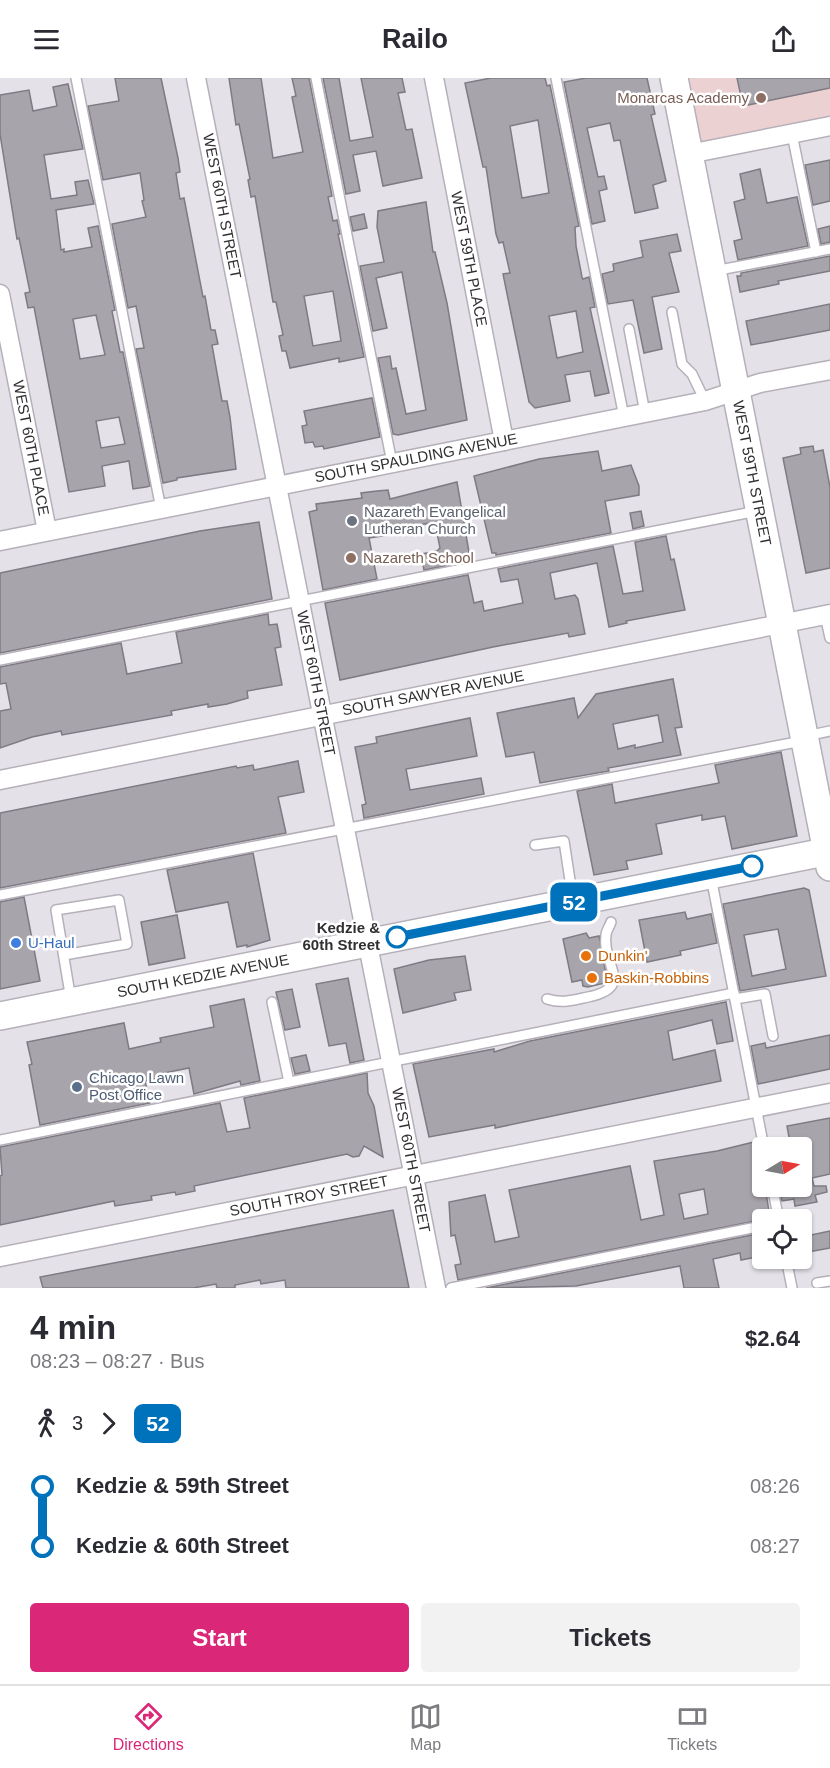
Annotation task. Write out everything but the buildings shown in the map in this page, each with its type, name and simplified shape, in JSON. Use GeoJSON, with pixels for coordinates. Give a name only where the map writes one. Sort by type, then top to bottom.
{"type":"FeatureCollection","features":[{"type":"Feature","properties":{"kind":"main road","name":"WEST 59TH STREET"},"geometry":{"type":"LineString","coordinates":[[674,78],[782,624],[813,736],[829,857]]}},
{"type":"Feature","properties":{"kind":"main road","name":"SOUTH KEDZIE AVENUE"},"geometry":{"type":"LineString","coordinates":[[0,1016],[711,874],[829,857]]}},
{"type":"Feature","properties":{"kind":"street","name":"WEST 60TH STREET"},"geometry":{"type":"LineString","coordinates":[[196,78],[436,1288]]}},
{"type":"Feature","properties":{"kind":"street","name":"WEST 59TH PLACE"},"geometry":{"type":"LineString","coordinates":[[434,78],[504,441]]}},
{"type":"Feature","properties":{"kind":"street"},"geometry":{"type":"LineString","coordinates":[[689,154],[830,126]]}},
{"type":"Feature","properties":{"kind":"street","name":"WEST 60TH PLACE"},"geometry":{"type":"LineString","coordinates":[[0,294],[47,531]]}},
{"type":"Feature","properties":{"kind":"street","name":"SOUTH SPAULDING AVENUE"},"geometry":{"type":"LineString","coordinates":[[0,541],[705,401],[760,383],[830,370]]}},
{"type":"Feature","properties":{"kind":"street","name":"SOUTH SAWYER AVENUE"},"geometry":{"type":"LineString","coordinates":[[0,780],[828,614]]}},
{"type":"Feature","properties":{"kind":"street","name":"SOUTH TROY STREET"},"geometry":{"type":"LineString","coordinates":[[0,1257],[830,1093]]}},
{"type":"Feature","properties":{"kind":"lane"},"geometry":{"type":"LineString","coordinates":[[76,78],[161,509]]}},
{"type":"Feature","properties":{"kind":"lane"},"geometry":{"type":"LineString","coordinates":[[316,78],[392,463]]}},
{"type":"Feature","properties":{"kind":"lane"},"geometry":{"type":"LineString","coordinates":[[556,78],[624,417]]}},
{"type":"Feature","properties":{"kind":"lane"},"geometry":{"type":"LineString","coordinates":[[792,134],[816,252]]}},
{"type":"Feature","properties":{"kind":"lane"},"geometry":{"type":"LineString","coordinates":[[712,271],[830,249]]}},
{"type":"Feature","properties":{"kind":"lane"},"geometry":{"type":"LineString","coordinates":[[672,312],[682,364],[692,374],[705,401]]}},
{"type":"Feature","properties":{"kind":"lane"},"geometry":{"type":"LineString","coordinates":[[629,329],[645,413]]}},
{"type":"Feature","properties":{"kind":"lane"},"geometry":{"type":"LineString","coordinates":[[0,660],[759,510]]}},
{"type":"Feature","properties":{"kind":"lane"},"geometry":{"type":"LineString","coordinates":[[828,614],[830,638]]}},
{"type":"Feature","properties":{"kind":"lane"},"geometry":{"type":"LineString","coordinates":[[0,895],[813,736]]}},
{"type":"Feature","properties":{"kind":"lane"},"geometry":{"type":"LineString","coordinates":[[535,846],[564,841],[573,902]]}},
{"type":"Feature","properties":{"kind":"lane"},"geometry":{"type":"LineString","coordinates":[[711,874],[762,1137]]}},
{"type":"Feature","properties":{"kind":"lane"},"geometry":{"type":"LineString","coordinates":[[64,955],[127,944],[119,900],[56,910],[72,1002]]}},
{"type":"Feature","properties":{"kind":"lane"},"geometry":{"type":"LineString","coordinates":[[547,999],[566,1002],[605,993],[610,989],[613,977],[605,936],[611,922]]}},
{"type":"Feature","properties":{"kind":"lane"},"geometry":{"type":"LineString","coordinates":[[0,1140],[391,1061],[735,996],[765,994],[773,1036]]}},
{"type":"Feature","properties":{"kind":"lane"},"geometry":{"type":"LineString","coordinates":[[272,1002],[289,1082]]}},
{"type":"Feature","properties":{"kind":"lane"},"geometry":{"type":"LineString","coordinates":[[451,1288],[752,1228]]}},
{"type":"Feature","properties":{"kind":"lane"},"geometry":{"type":"LineString","coordinates":[[788,1269],[792,1288]]}},
{"type":"Feature","properties":{"kind":"lane"},"geometry":{"type":"LineString","coordinates":[[817,1284],[830,1281]]}},
{"type":"Feature","properties":{"kind":"shaded area","name":"Monarcas Academy"},"geometry":{"type":"Polygon","coordinates":[[[689,78],[830,78],[830,118],[701,144],[689,78]]]}},
{"type":"Feature","properties":{"kind":"bus line","name":"52"},"geometry":{"type":"LineString","coordinates":[[397,937],[752,866]]}},
{"type":"Feature","properties":{"kind":"place","name":"Monarcas Academy"},"geometry":{"type":"Point","coordinates":[761,98]}},
{"type":"Feature","properties":{"kind":"place","name":"Nazareth Evangelical Lutheran Church"},"geometry":{"type":"Point","coordinates":[352,521]}},
{"type":"Feature","properties":{"kind":"place","name":"Nazareth School"},"geometry":{"type":"Point","coordinates":[351,558]}},
{"type":"Feature","properties":{"kind":"place","name":"Kedzie & 60th Street"},"geometry":{"type":"Point","coordinates":[397,937]}},
{"type":"Feature","properties":{"kind":"place","name":"U-Haul"},"geometry":{"type":"Point","coordinates":[16,943]}},
{"type":"Feature","properties":{"kind":"place","name":"Dunkin'"},"geometry":{"type":"Point","coordinates":[586,956]}},
{"type":"Feature","properties":{"kind":"place","name":"Baskin-Robbins"},"geometry":{"type":"Point","coordinates":[592,978]}},
{"type":"Feature","properties":{"kind":"place","name":"Chicago Lawn Post Office"},"geometry":{"type":"Point","coordinates":[77,1087]}}]}
